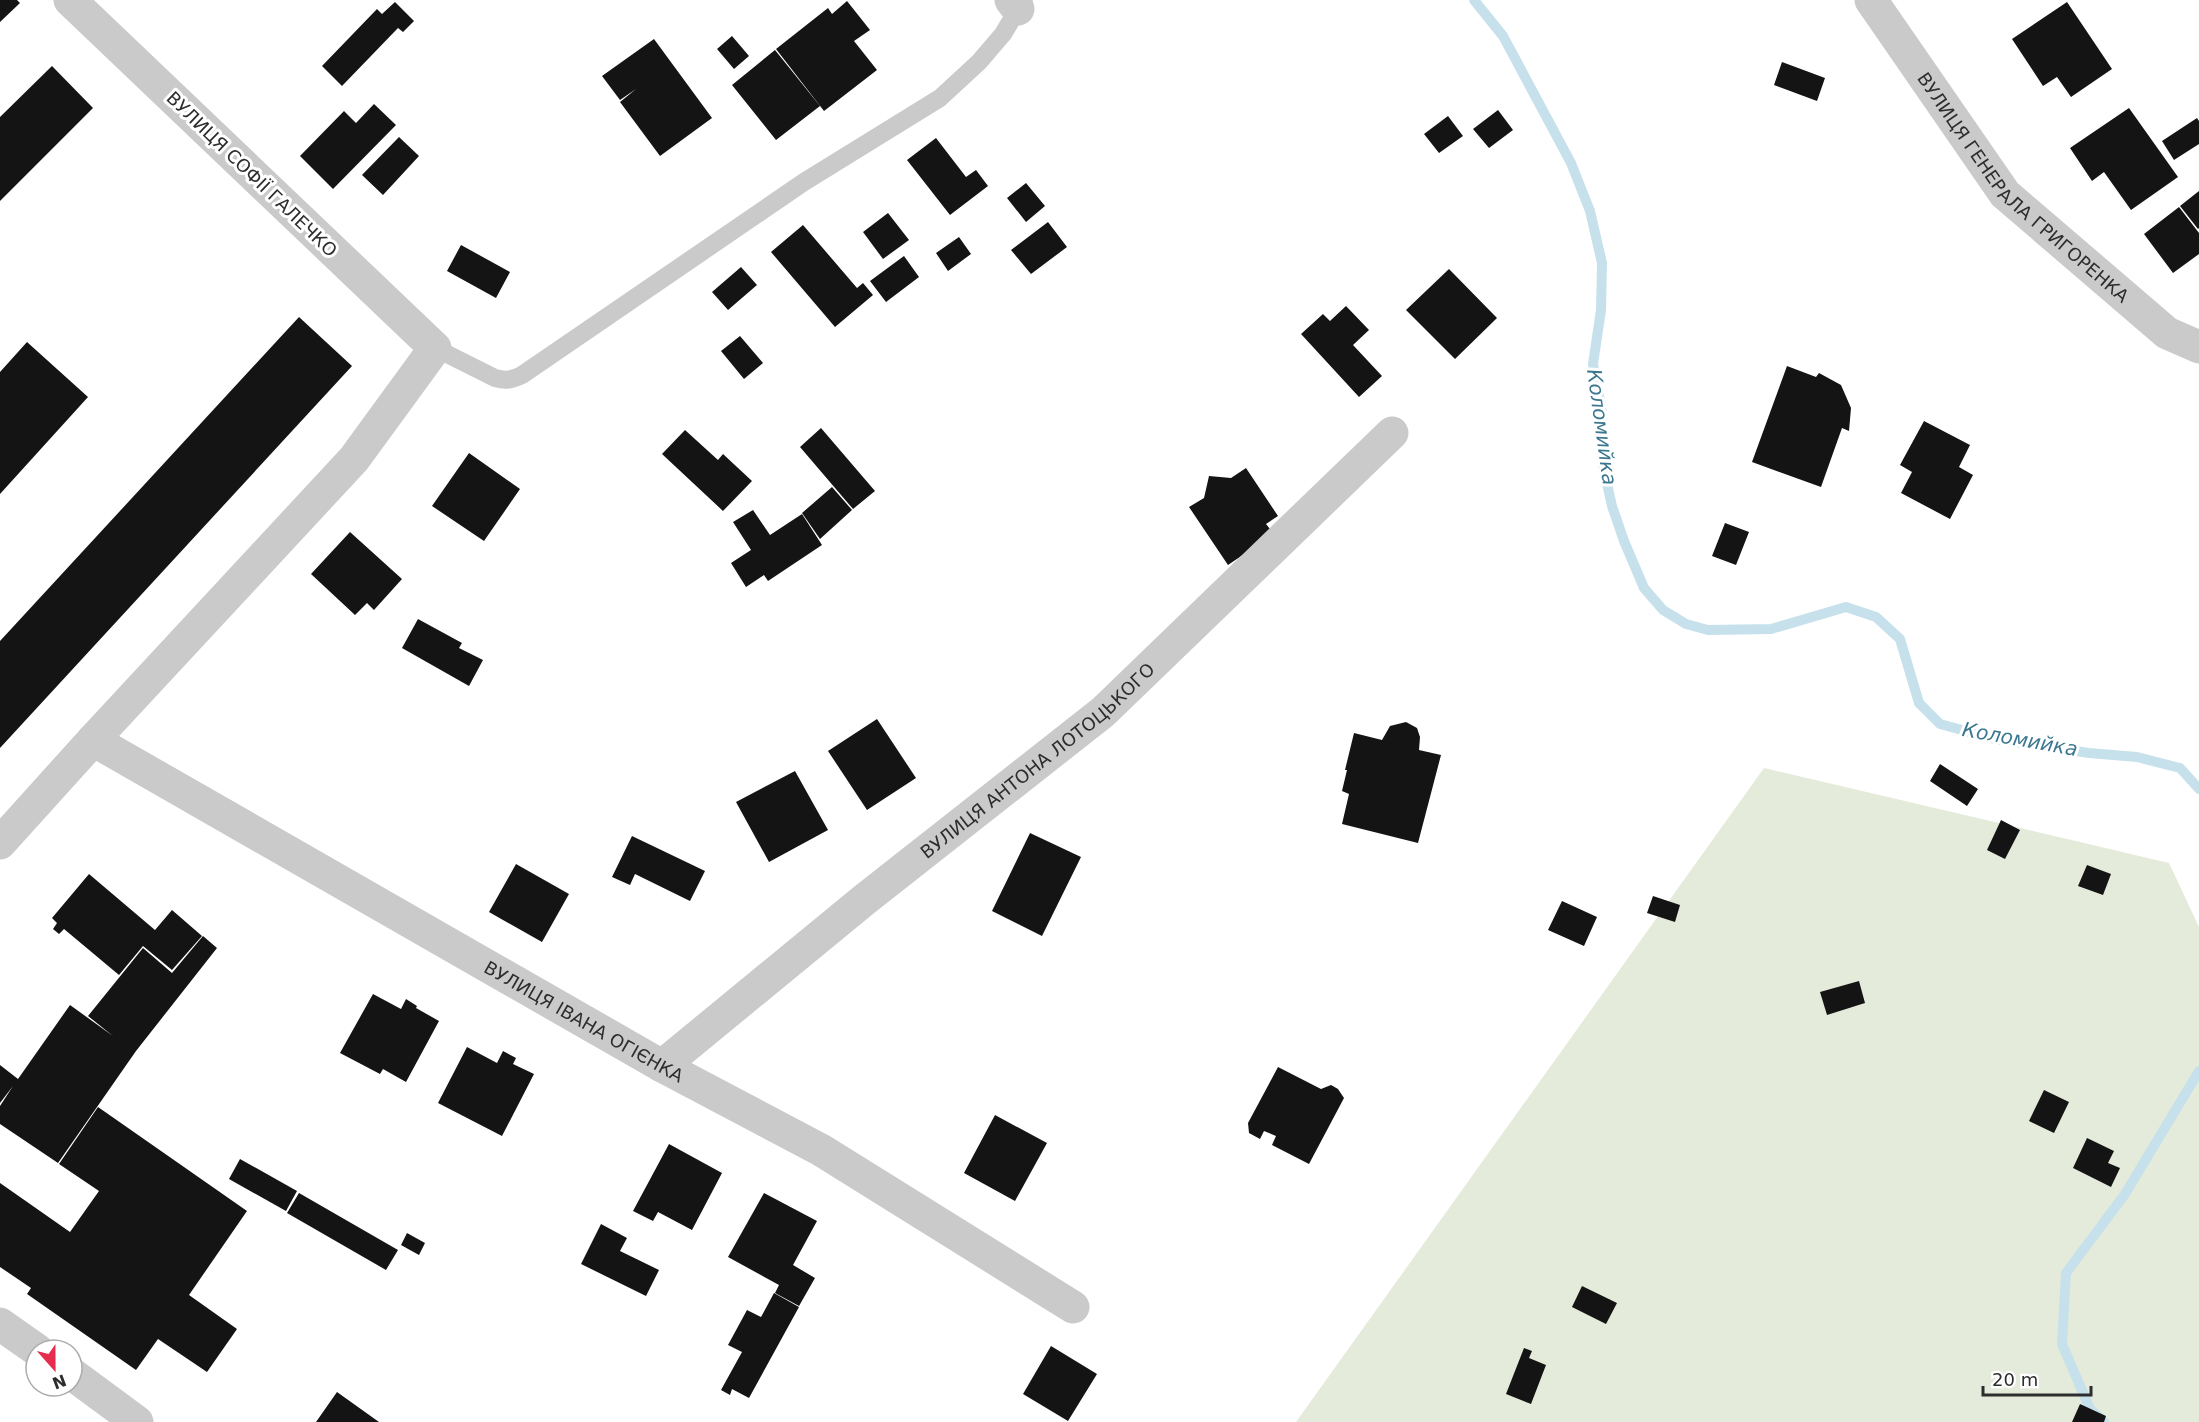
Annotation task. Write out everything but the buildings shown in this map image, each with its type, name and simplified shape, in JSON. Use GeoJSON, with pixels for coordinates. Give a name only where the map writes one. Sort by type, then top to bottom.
{"type":"FeatureCollection","features":[{"type":"Feature","properties":{"kind":"street","name":"ВУЛИЦЯ СОФІЇ ГАЛЕЧКО"},"geometry":{"type":"LineString","coordinates":[[70,0],[435,348]]}},
{"type":"Feature","properties":{"kind":"street","name":"ВУЛИЦЯ ГЕНЕРАЛА ГРИГОРЕНКА"},"geometry":{"type":"LineString","coordinates":[[1871,0],[2005,194],[2167,333],[2199,347]]}},
{"type":"Feature","properties":{"kind":"street"},"geometry":{"type":"LineString","coordinates":[[0,843],[354,459],[435,348]]}},
{"type":"Feature","properties":{"kind":"street","name":"ВУЛИЦЯ АНТОНА ЛОТОЦЬКОГО"},"geometry":{"type":"LineString","coordinates":[[662,1066],[864,900],[1103,712],[1392,433]]}},
{"type":"Feature","properties":{"kind":"street","name":"ВУЛИЦЯ ІВАНА ОГІЄНКА"},"geometry":{"type":"LineString","coordinates":[[93,740],[662,1066],[821,1150],[1073,1307]]}},
{"type":"Feature","properties":{"kind":"street"},"geometry":{"type":"LineString","coordinates":[[0,1324],[24,1341]]}},
{"type":"Feature","properties":{"kind":"street"},"geometry":{"type":"LineString","coordinates":[[84,1383],[137,1422]]}},
{"type":"Feature","properties":{"kind":"lane"},"geometry":{"type":"LineString","coordinates":[[435,348],[495,378],[514,379],[522,375],[804,182],[940,98],[980,62],[1003,34],[1019,3]]}},
{"type":"Feature","properties":{"kind":"green space"},"geometry":{"type":"Polygon","coordinates":[[[1764,768],[2169,863],[2199,927],[2199,1422],[1296,1422],[1764,768]]]}},
{"type":"Feature","properties":{"kind":"waterway","name":"Коломийка"},"geometry":{"type":"LineString","coordinates":[[1474,0],[1503,36],[1571,163],[1590,211],[1602,263],[1601,310],[1593,364],[1602,413],[1603,466],[1612,506],[1624,541],[1644,588],[1663,610],[1686,624],[1708,630],[1771,629],[1846,607],[1876,617],[1900,639],[1919,703],[1940,724],[1995,739],[2089,753],[2137,757],[2180,768],[2199,789]]}},
{"type":"Feature","properties":{"kind":"waterway","name":"Коломийка"},"geometry":{"type":"LineString","coordinates":[[2104,1422],[2090,1409],[2062,1344],[2066,1273],[2125,1194],[2199,1071]]}}]}
